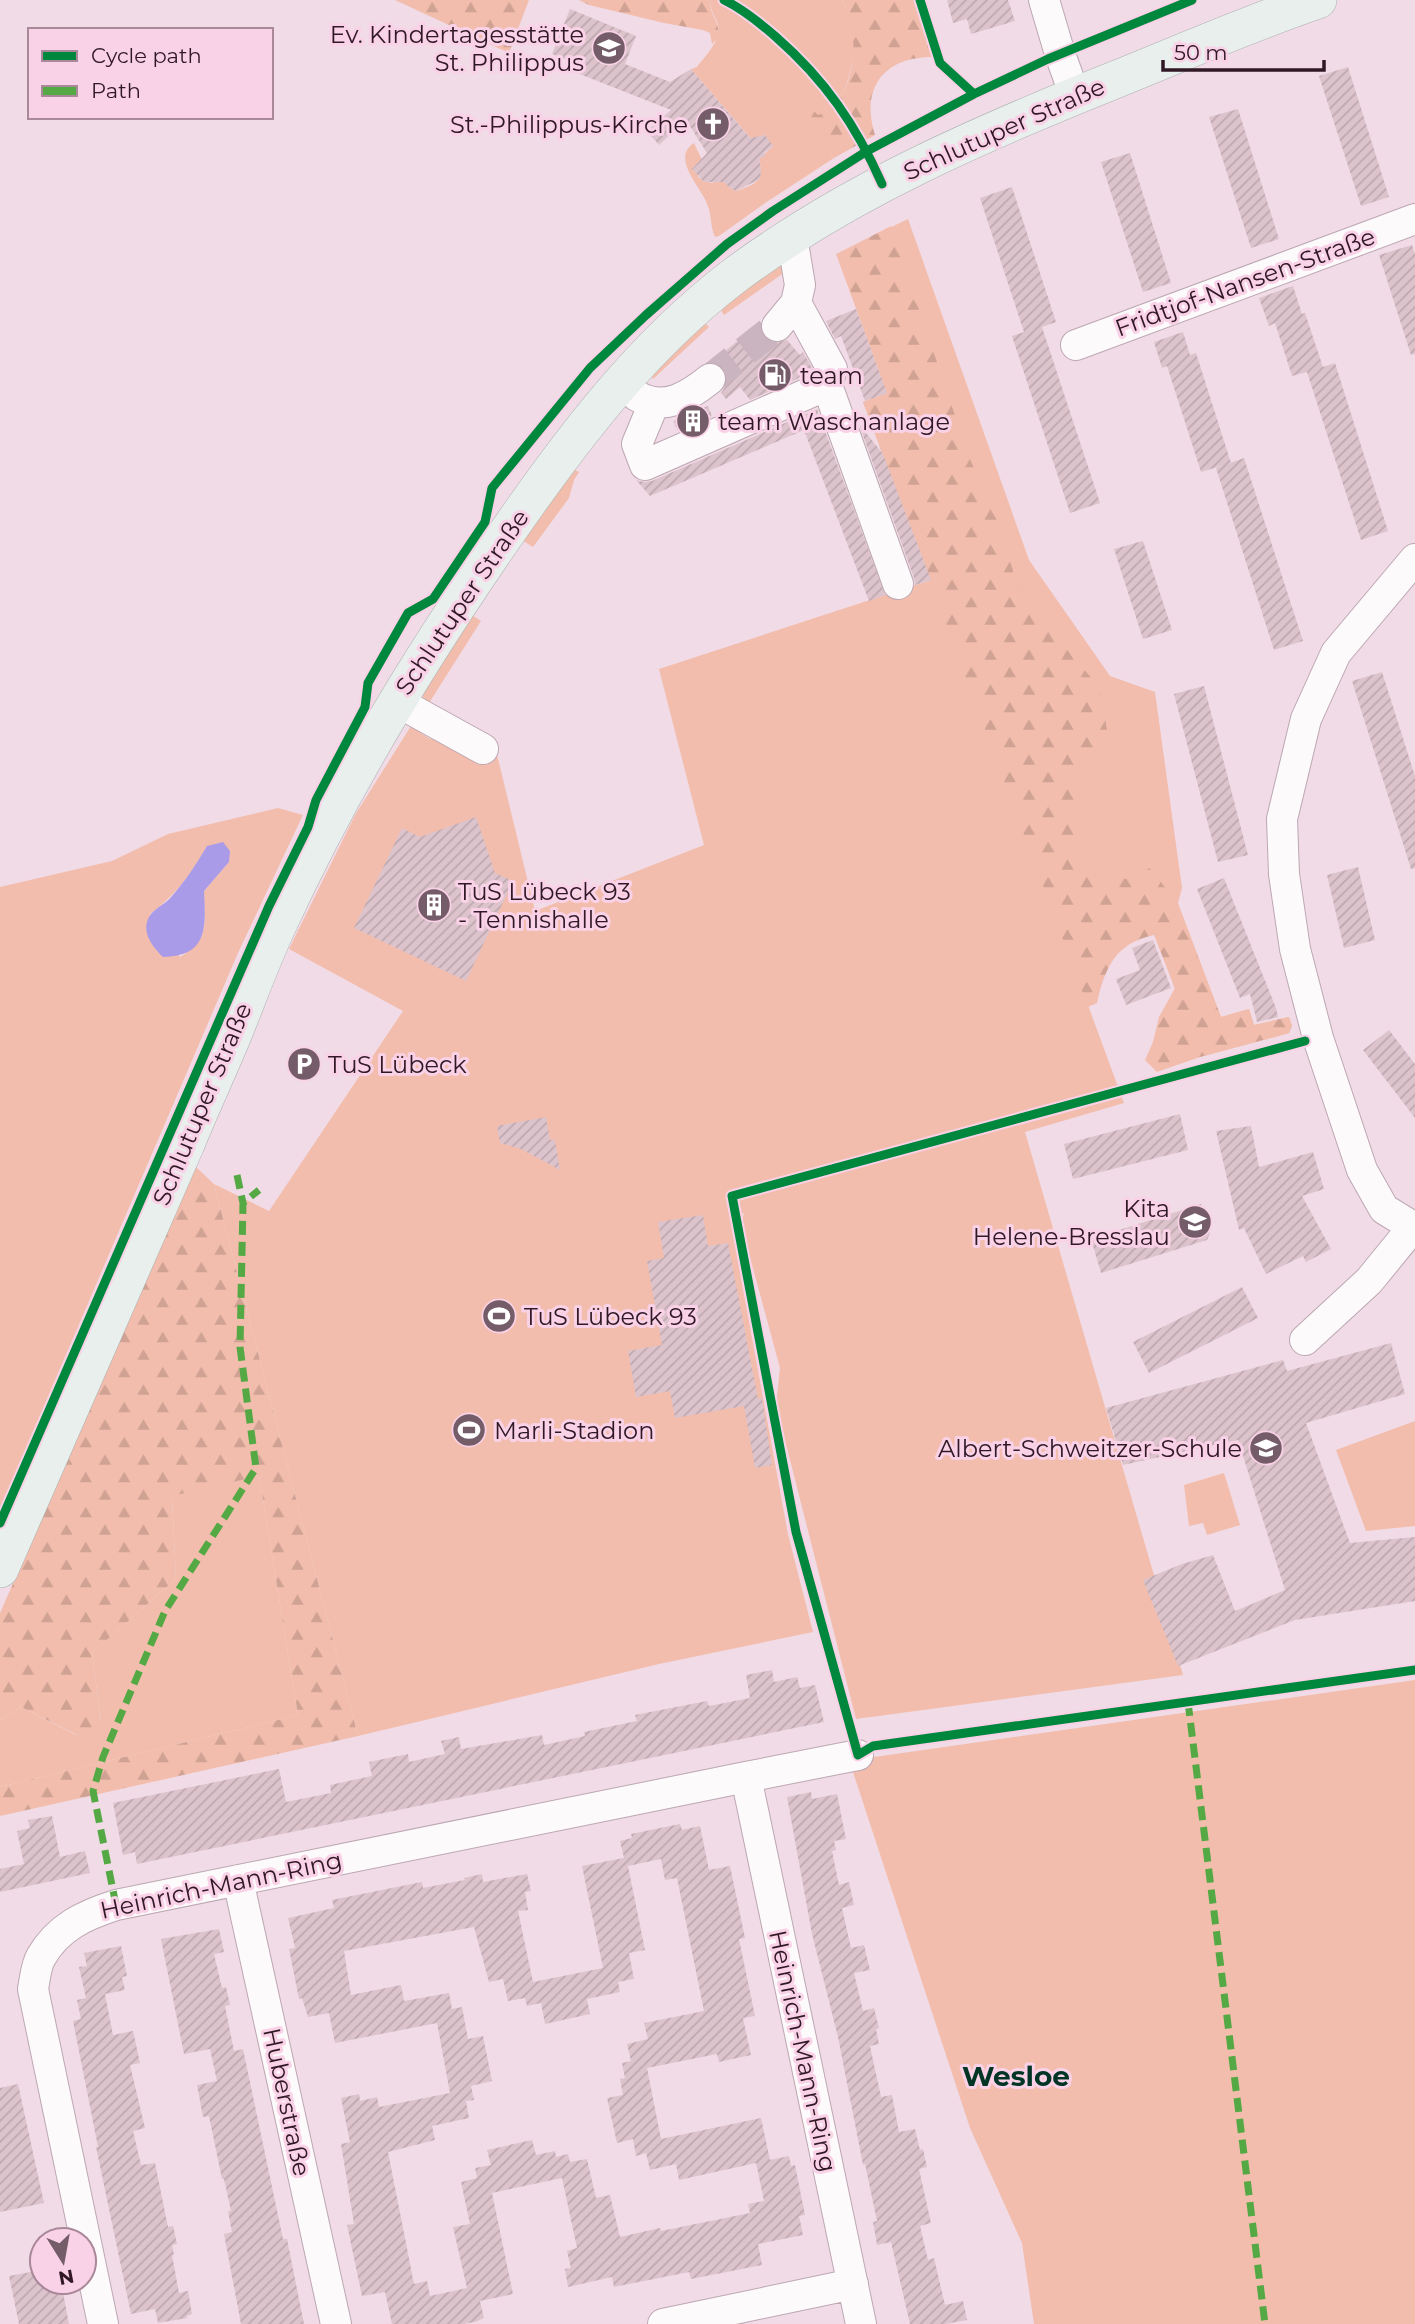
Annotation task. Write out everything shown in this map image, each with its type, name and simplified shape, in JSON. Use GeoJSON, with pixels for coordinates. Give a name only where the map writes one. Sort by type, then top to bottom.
{"type":"FeatureCollection","features":[{"type":"Feature","properties":{"kind":"main road","name":"Schlutuper Straße"},"geometry":{"type":"LineString","coordinates":[[0,1569],[231,1041],[277,926],[364,755],[454,609],[573,441],[620,384],[652,349],[734,277],[792,237],[895,177],[1075,96],[1318,0]]}},
{"type":"Feature","properties":{"kind":"street"},"geometry":{"type":"LineString","coordinates":[[1044,0],[1075,96]]}},
{"type":"Feature","properties":{"kind":"street","name":"Fridtjof-Nansen-Straße"},"geometry":{"type":"LineString","coordinates":[[1076,345],[1415,219]]}},
{"type":"Feature","properties":{"kind":"street"},"geometry":{"type":"LineString","coordinates":[[776,326],[796,303],[800,285],[792,237]]}},
{"type":"Feature","properties":{"kind":"street"},"geometry":{"type":"LineString","coordinates":[[796,303],[832,369],[827,385],[898,584]]}},
{"type":"Feature","properties":{"kind":"street"},"geometry":{"type":"LineString","coordinates":[[620,384],[641,399],[654,403],[672,403],[692,393],[710,379]]}},
{"type":"Feature","properties":{"kind":"street"},"geometry":{"type":"LineString","coordinates":[[654,403],[637,444],[645,465],[827,385]]}},
{"type":"Feature","properties":{"kind":"street"},"geometry":{"type":"LineString","coordinates":[[1305,1340],[1370,1281],[1414,1227],[1384,1209],[1362,1170],[1318,1038],[1295,949],[1284,874],[1282,819],[1306,719],[1336,653],[1415,559]]}},
{"type":"Feature","properties":{"kind":"street"},"geometry":{"type":"LineString","coordinates":[[396,701],[483,750]]}},
{"type":"Feature","properties":{"kind":"street","name":"Heinrich-Mann-Ring"},"geometry":{"type":"LineString","coordinates":[[103,2324],[33,1989],[39,1958],[63,1928],[87,1914],[116,1905],[858,1755]]}},
{"type":"Feature","properties":{"kind":"street","name":"Heinrich-Mann-Ring"},"geometry":{"type":"LineString","coordinates":[[746,1777],[861,2324]]}},
{"type":"Feature","properties":{"kind":"street","name":"Huberstraße"},"geometry":{"type":"LineString","coordinates":[[238,1880],[336,2324]]}},
{"type":"Feature","properties":{"kind":"street"},"geometry":{"type":"LineString","coordinates":[[663,2324],[853,2284]]}},
{"type":"Feature","properties":{"kind":"green space"},"geometry":{"type":"Polygon","coordinates":[[[395,0],[529,0],[509,53],[395,0]]]}},
{"type":"Feature","properties":{"kind":"green space"},"geometry":{"type":"Polygon","coordinates":[[[579,0],[710,0],[719,37],[712,44],[710,33],[703,30],[589,5],[579,0]]]}},
{"type":"Feature","properties":{"kind":"green space"},"geometry":{"type":"Polygon","coordinates":[[[710,0],[841,0],[852,22],[855,39],[853,61],[838,102],[825,113],[801,120],[834,158],[715,237],[709,208],[686,165],[687,149],[694,143],[702,160],[693,167],[699,178],[711,183],[725,180],[730,188],[736,191],[757,181],[760,172],[759,159],[773,146],[763,135],[753,141],[691,69],[697,67],[705,57],[718,34],[719,28],[710,0]]]}},
{"type":"Feature","properties":{"kind":"green space"},"geometry":{"type":"Polygon","coordinates":[[[841,0],[916,0],[932,57],[915,58],[901,63],[880,78],[871,103],[875,135],[834,158],[801,121],[801,114],[812,109],[818,115],[831,108],[841,97],[848,82],[852,64],[852,28],[841,0]]]}},
{"type":"Feature","properties":{"kind":"green space"},"geometry":{"type":"Polygon","coordinates":[[[908,219],[1029,560],[1110,676],[1155,692],[1182,888],[1178,903],[1221,1017],[1249,1009],[1254,1025],[1289,1017],[1292,1026],[1289,1033],[1200,1057],[1146,911],[1064,940],[1124,1103],[1025,1132],[1183,1675],[856,1719],[776,1405],[780,1368],[741,1224],[744,1213],[730,1217],[788,1534],[813,1632],[659,1664],[358,1736],[214,1184],[269,1211],[403,1011],[289,949],[355,815],[411,726],[430,739],[446,713],[493,738],[535,911],[704,845],[659,669],[931,580],[863,402],[887,393],[836,254],[908,219]]]}},
{"type":"Feature","properties":{"kind":"green space"},"geometry":{"type":"Polygon","coordinates":[[[891,226],[969,457],[1002,529],[1014,575],[1049,629],[1100,688],[1107,730],[1082,776],[1069,815],[1077,847],[1095,883],[1130,878],[1150,868],[1177,903],[1221,1017],[1249,1009],[1254,1025],[1289,1017],[1292,1026],[1289,1033],[1200,1057],[1157,1072],[1145,1060],[1159,1017],[1175,988],[1154,935],[1130,944],[1121,951],[1104,978],[1097,1003],[1088,1007],[863,402],[887,393],[837,254],[891,226]]]}},
{"type":"Feature","properties":{"kind":"green space"},"geometry":{"type":"Polygon","coordinates":[[[780,263],[785,272],[724,315],[718,305],[780,263]]]}},
{"type":"Feature","properties":{"kind":"green space"},"geometry":{"type":"Polygon","coordinates":[[[701,319],[709,327],[653,379],[651,375],[701,319]]]}},
{"type":"Feature","properties":{"kind":"green space"},"geometry":{"type":"Polygon","coordinates":[[[567,471],[579,472],[569,498],[533,547],[517,537],[567,471]]]}},
{"type":"Feature","properties":{"kind":"green space"},"geometry":{"type":"Polygon","coordinates":[[[466,611],[481,621],[429,703],[420,694],[466,611]]]}},
{"type":"Feature","properties":{"kind":"green space"},"geometry":{"type":"Polygon","coordinates":[[[278,808],[303,815],[238,953],[0,1509],[0,887],[112,861],[168,834],[278,808]],[[207,846],[182,883],[150,914],[180,957],[197,944],[201,937],[205,921],[204,891],[229,862],[207,846]]]}},
{"type":"Feature","properties":{"kind":"green space"},"geometry":{"type":"Polygon","coordinates":[[[196,1167],[214,1184],[358,1736],[0,1816],[0,1787],[298,1715],[259,1476],[172,1496],[176,1579],[92,1653],[101,1723],[77,1735],[21,1707],[0,1720],[0,1613],[196,1167]]]}},
{"type":"Feature","properties":{"kind":"green space"},"geometry":{"type":"Polygon","coordinates":[[[1415,1421],[1415,1526],[1366,1531],[1336,1450],[1415,1421]]]}},
{"type":"Feature","properties":{"kind":"green space"},"geometry":{"type":"Polygon","coordinates":[[[1224,1473],[1240,1525],[1207,1535],[1203,1523],[1189,1526],[1184,1485],[1224,1473]]]}},
{"type":"Feature","properties":{"kind":"green space"},"geometry":{"type":"Polygon","coordinates":[[[259,1476],[298,1715],[0,1787],[0,1720],[21,1707],[76,1735],[101,1722],[92,1653],[176,1579],[172,1495],[259,1476]]]}},
{"type":"Feature","properties":{"kind":"green space"},"geometry":{"type":"Polygon","coordinates":[[[1415,1680],[1415,2324],[1034,2324],[1022,2243],[970,2128],[852,1769],[869,1766],[867,1758],[1415,1680]]]}},
{"type":"Feature","properties":{"kind":"shaded area"},"geometry":{"type":"Polygon","coordinates":[[[223,842],[230,851],[229,862],[204,891],[205,917],[201,938],[189,951],[163,957],[148,937],[146,926],[151,914],[177,890],[207,846],[223,842]]]}},
{"type":"Feature","properties":{"kind":"building"},"geometry":{"type":"Polygon","coordinates":[[[947,0],[1008,0],[1015,21],[971,34],[967,19],[953,23],[947,0]]]}},
{"type":"Feature","properties":{"kind":"building"},"geometry":{"type":"Polygon","coordinates":[[[570,9],[636,36],[625,64],[670,82],[691,69],[750,138],[765,135],[773,146],[759,159],[760,179],[736,191],[724,182],[704,182],[692,169],[707,153],[686,120],[659,145],[647,131],[671,110],[577,73],[580,65],[552,54],[570,9]]]}},
{"type":"Feature","properties":{"kind":"building"},"geometry":{"type":"Polygon","coordinates":[[[1348,67],[1389,197],[1361,206],[1319,76],[1348,67]]]}},
{"type":"Feature","properties":{"kind":"building"},"geometry":{"type":"Polygon","coordinates":[[[1238,109],[1279,239],[1251,248],[1209,117],[1238,109]]]}},
{"type":"Feature","properties":{"kind":"building"},"geometry":{"type":"Polygon","coordinates":[[[1130,153],[1171,283],[1143,292],[1101,162],[1130,153]]]}},
{"type":"Feature","properties":{"kind":"building"},"geometry":{"type":"Polygon","coordinates":[[[1012,187],[1056,322],[1042,327],[1100,503],[1070,513],[1012,336],[1024,332],[980,198],[1012,187]]]}},
{"type":"Feature","properties":{"kind":"building"},"geometry":{"type":"Polygon","coordinates":[[[1412,245],[1415,254],[1415,354],[1411,355],[1379,255],[1412,245]]]}},
{"type":"Feature","properties":{"kind":"building"},"geometry":{"type":"Polygon","coordinates":[[[1293,286],[1323,367],[1335,363],[1388,531],[1361,540],[1307,372],[1292,376],[1275,323],[1269,326],[1259,298],[1293,286]]]}},
{"type":"Feature","properties":{"kind":"building"},"geometry":{"type":"Polygon","coordinates":[[[856,309],[887,393],[865,401],[841,336],[835,339],[826,321],[856,309]]]}},
{"type":"Feature","properties":{"kind":"building"},"geometry":{"type":"Polygon","coordinates":[[[760,323],[760,331],[765,339],[775,343],[787,340],[800,355],[803,352],[812,368],[797,379],[750,400],[740,387],[726,399],[721,393],[727,376],[723,368],[711,362],[760,323]]]}},
{"type":"Feature","properties":{"kind":"building"},"geometry":{"type":"Polygon","coordinates":[[[1183,332],[1190,355],[1196,353],[1231,463],[1201,472],[1167,366],[1162,368],[1154,342],[1183,332]]]}},
{"type":"Feature","properties":{"kind":"building","name":"team Waschanlage"},"geometry":{"type":"Polygon","coordinates":[[[708,406],[712,416],[678,431],[673,421],[708,406]]]}},
{"type":"Feature","properties":{"kind":"building"},"geometry":{"type":"Polygon","coordinates":[[[817,409],[885,595],[869,601],[804,430],[650,496],[636,480],[652,481],[817,409]]]}},
{"type":"Feature","properties":{"kind":"building"},"geometry":{"type":"Polygon","coordinates":[[[859,424],[883,454],[931,580],[915,585],[859,424]]]}},
{"type":"Feature","properties":{"kind":"building"},"geometry":{"type":"Polygon","coordinates":[[[1244,458],[1303,641],[1274,650],[1216,468],[1244,458]]]}},
{"type":"Feature","properties":{"kind":"building"},"geometry":{"type":"Polygon","coordinates":[[[1143,541],[1172,630],[1143,639],[1114,549],[1143,541]]]}},
{"type":"Feature","properties":{"kind":"building"},"geometry":{"type":"Polygon","coordinates":[[[1382,672],[1415,776],[1415,868],[1411,869],[1352,681],[1382,672]]]}},
{"type":"Feature","properties":{"kind":"building"},"geometry":{"type":"Polygon","coordinates":[[[1204,686],[1248,855],[1218,862],[1174,694],[1204,686]]]}},
{"type":"Feature","properties":{"kind":"building","name":"TuS Lübeck 93 - Tennishalle"},"geometry":{"type":"Polygon","coordinates":[[[476,817],[495,873],[513,881],[466,981],[354,928],[402,828],[420,837],[476,817]]]}},
{"type":"Feature","properties":{"kind":"building"},"geometry":{"type":"Polygon","coordinates":[[[1358,867],[1375,940],[1344,948],[1327,875],[1358,867]]]}},
{"type":"Feature","properties":{"kind":"building"},"geometry":{"type":"Polygon","coordinates":[[[1224,878],[1278,1017],[1257,1022],[1250,994],[1240,998],[1197,889],[1224,878]]]}},
{"type":"Feature","properties":{"kind":"building"},"geometry":{"type":"Polygon","coordinates":[[[1153,940],[1171,988],[1126,1005],[1116,979],[1140,970],[1132,948],[1153,940]]]}},
{"type":"Feature","properties":{"kind":"building"},"geometry":{"type":"Polygon","coordinates":[[[1389,1030],[1415,1064],[1415,1118],[1363,1050],[1389,1030]]]}},
{"type":"Feature","properties":{"kind":"building"},"geometry":{"type":"Polygon","coordinates":[[[1180,1114],[1188,1150],[1073,1179],[1064,1144],[1180,1114]]]}},
{"type":"Feature","properties":{"kind":"building"},"geometry":{"type":"Polygon","coordinates":[[[546,1117],[550,1140],[555,1140],[560,1170],[521,1149],[500,1143],[497,1126],[546,1117]]]}},
{"type":"Feature","properties":{"kind":"building"},"geometry":{"type":"Polygon","coordinates":[[[1251,1126],[1259,1167],[1313,1152],[1324,1189],[1302,1196],[1331,1249],[1306,1262],[1303,1256],[1266,1274],[1244,1228],[1239,1230],[1216,1131],[1251,1126]]]}},
{"type":"Feature","properties":{"kind":"building"},"geometry":{"type":"Polygon","coordinates":[[[1201,1204],[1210,1234],[1207,1240],[1101,1273],[1091,1239],[1201,1204]]]}},
{"type":"Feature","properties":{"kind":"building"},"geometry":{"type":"Polygon","coordinates":[[[703,1215],[708,1246],[728,1243],[758,1399],[762,1398],[772,1465],[755,1468],[744,1406],[675,1418],[670,1391],[636,1397],[628,1351],[662,1345],[647,1261],[664,1258],[658,1222],[703,1215]]]}},
{"type":"Feature","properties":{"kind":"building"},"geometry":{"type":"Polygon","coordinates":[[[1242,1287],[1258,1318],[1149,1373],[1133,1342],[1242,1287]]]}},
{"type":"Feature","properties":{"kind":"building"},"geometry":{"type":"Polygon","coordinates":[[[1391,1343],[1405,1394],[1306,1423],[1350,1543],[1415,1537],[1415,1601],[1295,1620],[1178,1666],[1143,1580],[1213,1555],[1235,1611],[1285,1590],[1238,1440],[1123,1465],[1106,1408],[1283,1360],[1287,1371],[1391,1343]]]}},
{"type":"Feature","properties":{"kind":"building"},"geometry":{"type":"Polygon","coordinates":[[[772,1670],[774,1682],[797,1677],[800,1688],[815,1685],[824,1722],[137,1864],[135,1852],[123,1855],[113,1803],[279,1769],[286,1802],[331,1793],[330,1785],[372,1776],[369,1762],[408,1754],[409,1762],[445,1754],[441,1741],[459,1737],[461,1749],[542,1735],[544,1745],[585,1736],[584,1732],[637,1721],[635,1715],[707,1701],[709,1706],[750,1698],[746,1675],[772,1670]]]}},
{"type":"Feature","properties":{"kind":"building"},"geometry":{"type":"Polygon","coordinates":[[[811,1792],[812,1799],[837,1794],[846,1839],[834,1841],[836,1850],[832,1851],[839,1885],[849,1882],[854,1905],[842,1908],[851,1948],[864,1945],[870,1970],[854,1973],[863,2011],[874,2008],[879,2028],[876,2029],[879,2044],[870,2046],[881,2097],[892,2095],[899,2132],[915,2129],[920,2150],[923,2149],[927,2167],[919,2169],[931,2223],[920,2226],[928,2260],[934,2258],[945,2305],[963,2301],[967,2320],[946,2324],[910,2324],[891,2242],[877,2245],[873,2222],[877,2221],[838,2037],[812,1934],[787,1797],[811,1792]]]}},
{"type":"Feature","properties":{"kind":"building"},"geometry":{"type":"Polygon","coordinates":[[[52,1816],[60,1857],[85,1851],[90,1873],[0,1892],[0,1869],[24,1864],[17,1831],[30,1828],[28,1820],[52,1816]]]}},
{"type":"Feature","properties":{"kind":"building"},"geometry":{"type":"Polygon","coordinates":[[[680,1824],[682,1830],[700,1826],[709,1870],[730,1866],[745,1938],[739,1939],[755,2016],[743,2018],[751,2055],[719,2062],[717,2054],[647,2068],[661,2139],[761,2118],[770,2160],[789,2156],[791,2166],[795,2165],[805,2215],[799,2216],[803,2235],[758,2244],[762,2265],[691,2279],[689,2272],[614,2287],[612,2277],[568,2287],[565,2269],[571,2268],[567,2251],[577,2248],[562,2178],[492,2193],[513,2294],[480,2301],[484,2318],[475,2322],[392,2324],[385,2292],[362,2296],[347,2225],[354,2224],[341,2144],[350,2142],[341,2098],[359,2094],[360,2101],[377,2097],[379,2107],[450,2093],[437,2023],[335,2043],[329,2013],[308,2017],[302,1998],[299,1999],[289,1949],[295,1948],[288,1918],[334,1908],[332,1900],[422,1882],[423,1888],[482,1874],[483,1882],[527,1874],[531,1891],[525,1892],[528,1910],[518,1911],[533,1982],[603,1968],[582,1866],[624,1858],[620,1841],[632,1838],[631,1834],[680,1824]],[[661,1859],[628,1866],[645,1950],[629,1953],[634,1979],[618,1982],[620,1992],[587,1999],[590,2014],[545,2024],[541,2003],[527,2006],[525,1998],[508,2001],[503,1979],[489,1982],[474,1927],[344,1951],[351,1995],[401,1985],[404,2001],[449,1993],[452,2009],[462,2007],[468,2039],[483,2036],[492,2081],[471,2086],[474,2100],[466,2101],[469,2118],[432,2126],[435,2140],[388,2152],[414,2284],[427,2281],[430,2296],[467,2288],[453,2227],[470,2224],[461,2182],[477,2178],[475,2168],[491,2165],[487,2150],[532,2140],[536,2155],[555,2151],[556,2157],[568,2154],[570,2162],[587,2159],[596,2198],[610,2195],[620,2237],[750,2213],[748,2204],[764,2201],[756,2163],[679,2180],[676,2164],[650,2170],[646,2153],[636,2156],[633,2139],[617,2143],[607,2098],[623,2095],[620,2079],[625,2078],[622,2063],[631,2061],[627,2044],[648,2039],[644,2023],[704,2011],[677,1878],[665,1880],[661,1859]]]}},
{"type":"Feature","properties":{"kind":"building"},"geometry":{"type":"Polygon","coordinates":[[[219,1929],[224,1952],[214,1954],[222,1988],[226,1987],[230,2005],[225,2006],[234,2051],[243,2049],[304,2324],[241,2324],[224,2234],[232,2232],[228,2211],[231,2211],[209,2116],[203,2117],[197,2085],[217,2081],[210,2049],[184,2054],[161,1939],[219,1929]]]}},
{"type":"Feature","properties":{"kind":"building"},"geometry":{"type":"Polygon","coordinates":[[[121,1946],[127,1976],[122,1977],[125,1990],[105,1994],[113,2035],[133,2031],[140,2063],[130,2065],[145,2128],[133,2131],[141,2165],[155,2163],[168,2227],[173,2226],[177,2244],[172,2245],[172,2255],[179,2293],[188,2291],[192,2314],[187,2318],[158,2323],[155,2309],[131,2314],[73,2021],[81,2019],[77,2000],[86,1998],[79,1967],[87,1966],[84,1953],[121,1946]]]}},
{"type":"Feature","properties":{"kind":"building"},"geometry":{"type":"Polygon","coordinates":[[[18,2084],[44,2203],[0,2212],[0,2088],[18,2084]]]}},
{"type":"Feature","properties":{"kind":"building"},"geometry":{"type":"Polygon","coordinates":[[[28,2273],[28,2296],[64,2296],[69,2324],[19,2324],[9,2276],[28,2273]]]}},
{"type":"Feature","properties":{"kind":"tunnel"},"geometry":{"type":"LineString","coordinates":[[710,379],[777,326]]}},
{"type":"Feature","properties":{"kind":"marked path"},"geometry":{"type":"LineString","coordinates":[[237,1175],[243,1203]]}},
{"type":"Feature","properties":{"kind":"marked path"},"geometry":{"type":"LineString","coordinates":[[116,1905],[93,1791],[103,1757],[165,1611],[256,1468],[240,1347],[243,1203],[259,1190]]}},
{"type":"Feature","properties":{"kind":"marked path"},"geometry":{"type":"LineString","coordinates":[[1188,1702],[1265,2324]]}},
{"type":"Feature","properties":{"kind":"cycle path"},"geometry":{"type":"LineString","coordinates":[[724,0],[758,22],[810,70],[838,104],[882,184]]}},
{"type":"Feature","properties":{"kind":"cycle path"},"geometry":{"type":"LineString","coordinates":[[920,0],[940,63],[974,94]]}},
{"type":"Feature","properties":{"kind":"cycle path"},"geometry":{"type":"LineString","coordinates":[[0,1523],[269,906],[308,827],[316,800],[365,707],[368,683],[408,613],[433,599],[485,522],[492,488],[590,368],[727,244],[773,211],[867,151],[974,94],[1048,59],[1192,0]]}},
{"type":"Feature","properties":{"kind":"cycle path"},"geometry":{"type":"LineString","coordinates":[[1305,1041],[732,1196],[796,1532],[858,1755],[873,1746],[1415,1670]]}},
{"type":"Feature","properties":{"kind":"place","name":"Ev. Kindertagesstätte St. Philippus"},"geometry":{"type":"Point","coordinates":[609,48]}},
{"type":"Feature","properties":{"kind":"place","name":"St.-Philippus-Kirche"},"geometry":{"type":"Point","coordinates":[713,124]}},
{"type":"Feature","properties":{"kind":"place","name":"team"},"geometry":{"type":"Point","coordinates":[775,375]}},
{"type":"Feature","properties":{"kind":"place","name":"team Waschanlage"},"geometry":{"type":"Point","coordinates":[693,421]}},
{"type":"Feature","properties":{"kind":"place","name":"TuS Lübeck 93 - Tennishalle"},"geometry":{"type":"Point","coordinates":[434,905]}},
{"type":"Feature","properties":{"kind":"place","name":"TuS Lübeck"},"geometry":{"type":"Point","coordinates":[304,1064]}},
{"type":"Feature","properties":{"kind":"place","name":"Kita Helene-Bresslau"},"geometry":{"type":"Point","coordinates":[1195,1222]}},
{"type":"Feature","properties":{"kind":"place","name":"TuS Lübeck 93"},"geometry":{"type":"Point","coordinates":[499,1316]}},
{"type":"Feature","properties":{"kind":"place","name":"Marli-Stadion"},"geometry":{"type":"Point","coordinates":[469,1430]}},
{"type":"Feature","properties":{"kind":"place","name":"Albert-Schweitzer-Schule"},"geometry":{"type":"Point","coordinates":[1266,1448]}},
{"type":"Feature","properties":{"kind":"district","name":"Wesloe"},"geometry":{"type":"Point","coordinates":[1016,2076]}}]}
